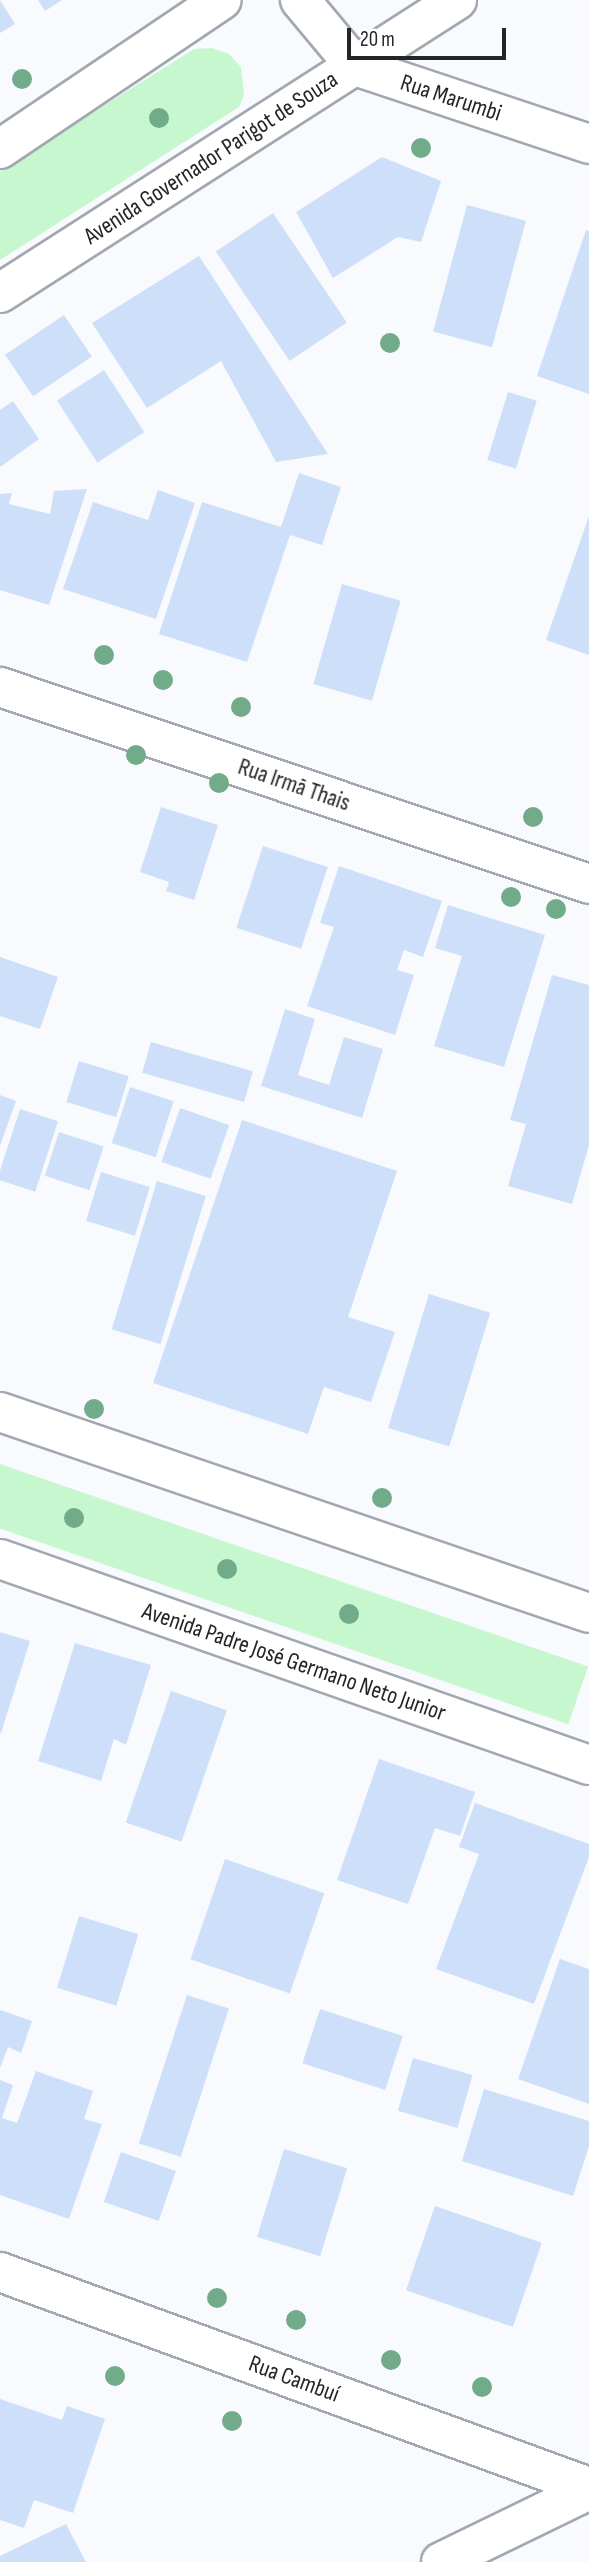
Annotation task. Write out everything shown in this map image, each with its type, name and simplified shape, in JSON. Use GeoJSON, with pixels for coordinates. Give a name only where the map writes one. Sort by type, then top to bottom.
{"type":"FeatureCollection","features":[{"type":"Feature","properties":{"kind":"street"},"geometry":{"type":"LineString","coordinates":[[0,149],[222,0]]}},
{"type":"Feature","properties":{"kind":"street"},"geometry":{"type":"LineString","coordinates":[[300,0],[355,66]]}},
{"type":"Feature","properties":{"kind":"street","name":"Avenida Governador Parigot de Souza"},"geometry":{"type":"LineString","coordinates":[[0,293],[457,0]]}},
{"type":"Feature","properties":{"kind":"street","name":"Rua Marumbi"},"geometry":{"type":"LineString","coordinates":[[355,66],[589,144]]}},
{"type":"Feature","properties":{"kind":"street","name":"Rua Irmã Thais"},"geometry":{"type":"LineString","coordinates":[[0,687],[589,884]]}},
{"type":"Feature","properties":{"kind":"street"},"geometry":{"type":"LineString","coordinates":[[0,1412],[589,1613]]}},
{"type":"Feature","properties":{"kind":"street","name":"Avenida Padre José Germano Neto Junior"},"geometry":{"type":"LineString","coordinates":[[0,1559],[589,1766]]}},
{"type":"Feature","properties":{"kind":"street","name":"Rua Cambuí"},"geometry":{"type":"LineString","coordinates":[[0,2272],[589,2489]]}},
{"type":"Feature","properties":{"kind":"street"},"geometry":{"type":"LineString","coordinates":[[441,2562],[589,2489]]}},
{"type":"Feature","properties":{"kind":"green space"},"geometry":{"type":"Polygon","coordinates":[[[212,48],[229,54],[241,67],[244,95],[239,107],[0,260],[0,171],[194,49],[212,48]]]}},
{"type":"Feature","properties":{"kind":"green space"},"geometry":{"type":"Polygon","coordinates":[[[0,1464],[588,1667],[568,1724],[0,1529],[0,1464]]]}},
{"type":"Feature","properties":{"kind":"building"},"geometry":{"type":"Polygon","coordinates":[[[0,0],[15,24],[0,33],[0,0]]]}},
{"type":"Feature","properties":{"kind":"building"},"geometry":{"type":"Polygon","coordinates":[[[38,0],[62,0],[45,11],[38,0]]]}},
{"type":"Feature","properties":{"kind":"building"},"geometry":{"type":"Polygon","coordinates":[[[382,157],[441,181],[421,242],[398,237],[333,278],[296,212],[382,157]]]}},
{"type":"Feature","properties":{"kind":"building"},"geometry":{"type":"Polygon","coordinates":[[[467,205],[526,221],[492,347],[433,332],[467,205]]]}},
{"type":"Feature","properties":{"kind":"building"},"geometry":{"type":"Polygon","coordinates":[[[273,213],[347,322],[290,361],[216,252],[273,213]]]}},
{"type":"Feature","properties":{"kind":"building"},"geometry":{"type":"Polygon","coordinates":[[[586,230],[589,231],[589,394],[537,376],[586,230]]]}},
{"type":"Feature","properties":{"kind":"building"},"geometry":{"type":"Polygon","coordinates":[[[199,256],[328,454],[276,462],[221,361],[147,408],[92,323],[199,256]]]}},
{"type":"Feature","properties":{"kind":"building"},"geometry":{"type":"Polygon","coordinates":[[[64,315],[92,356],[33,396],[5,355],[64,315]]]}},
{"type":"Feature","properties":{"kind":"building"},"geometry":{"type":"Polygon","coordinates":[[[104,370],[144,432],[97,463],[57,400],[104,370]]]}},
{"type":"Feature","properties":{"kind":"building"},"geometry":{"type":"Polygon","coordinates":[[[508,392],[537,401],[516,469],[487,460],[508,392]]]}},
{"type":"Feature","properties":{"kind":"building"},"geometry":{"type":"Polygon","coordinates":[[[13,401],[39,439],[0,467],[0,410],[13,401]]]}},
{"type":"Feature","properties":{"kind":"building"},"geometry":{"type":"Polygon","coordinates":[[[299,473],[341,487],[322,545],[290,535],[247,662],[159,634],[202,502],[281,527],[299,473]]]}},
{"type":"Feature","properties":{"kind":"building"},"geometry":{"type":"Polygon","coordinates":[[[87,489],[49,605],[0,590],[0,494],[12,493],[9,504],[50,514],[54,491],[87,489]]]}},
{"type":"Feature","properties":{"kind":"building"},"geometry":{"type":"Polygon","coordinates":[[[158,490],[195,503],[156,619],[63,589],[93,502],[148,520],[158,490]]]}},
{"type":"Feature","properties":{"kind":"building"},"geometry":{"type":"Polygon","coordinates":[[[589,516],[589,655],[546,640],[589,516]]]}},
{"type":"Feature","properties":{"kind":"building"},"geometry":{"type":"Polygon","coordinates":[[[342,584],[401,601],[372,701],[313,684],[342,584]]]}},
{"type":"Feature","properties":{"kind":"building"},"geometry":{"type":"Polygon","coordinates":[[[161,807],[218,825],[194,900],[166,891],[169,882],[140,872],[161,807]]]}},
{"type":"Feature","properties":{"kind":"building"},"geometry":{"type":"Polygon","coordinates":[[[263,846],[328,867],[301,949],[236,928],[263,846]]]}},
{"type":"Feature","properties":{"kind":"building"},"geometry":{"type":"Polygon","coordinates":[[[339,866],[442,901],[423,957],[404,950],[397,970],[414,975],[395,1035],[307,1006],[334,927],[320,923],[339,866]]]}},
{"type":"Feature","properties":{"kind":"building"},"geometry":{"type":"Polygon","coordinates":[[[448,905],[545,935],[504,1067],[434,1046],[462,956],[435,948],[448,905]]]}},
{"type":"Feature","properties":{"kind":"building"},"geometry":{"type":"Polygon","coordinates":[[[0,957],[58,977],[40,1029],[0,1016],[0,957]]]}},
{"type":"Feature","properties":{"kind":"building"},"geometry":{"type":"Polygon","coordinates":[[[552,975],[589,985],[589,1145],[572,1204],[508,1186],[526,1124],[510,1120],[552,975]]]}},
{"type":"Feature","properties":{"kind":"building"},"geometry":{"type":"Polygon","coordinates":[[[285,1009],[315,1019],[298,1075],[329,1085],[344,1037],[383,1049],[362,1118],[261,1086],[285,1009]]]}},
{"type":"Feature","properties":{"kind":"building"},"geometry":{"type":"Polygon","coordinates":[[[151,1042],[253,1071],[244,1102],[142,1073],[151,1042]]]}},
{"type":"Feature","properties":{"kind":"building"},"geometry":{"type":"Polygon","coordinates":[[[79,1061],[129,1076],[116,1117],[66,1102],[79,1061]]]}},
{"type":"Feature","properties":{"kind":"building"},"geometry":{"type":"Polygon","coordinates":[[[130,1087],[174,1101],[156,1157],[112,1143],[130,1087]]]}},
{"type":"Feature","properties":{"kind":"building"},"geometry":{"type":"Polygon","coordinates":[[[0,1095],[16,1101],[0,1146],[0,1095]]]}},
{"type":"Feature","properties":{"kind":"building"},"geometry":{"type":"Polygon","coordinates":[[[180,1108],[229,1125],[211,1179],[161,1162],[180,1108]]]}},
{"type":"Feature","properties":{"kind":"building"},"geometry":{"type":"Polygon","coordinates":[[[20,1109],[58,1121],[35,1192],[0,1180],[0,1171],[20,1109]]]}},
{"type":"Feature","properties":{"kind":"building"},"geometry":{"type":"Polygon","coordinates":[[[242,1120],[397,1171],[348,1317],[395,1332],[371,1402],[324,1387],[308,1434],[153,1383],[242,1120]]]}},
{"type":"Feature","properties":{"kind":"building"},"geometry":{"type":"Polygon","coordinates":[[[59,1132],[104,1147],[89,1190],[45,1176],[59,1132]]]}},
{"type":"Feature","properties":{"kind":"building"},"geometry":{"type":"Polygon","coordinates":[[[101,1172],[150,1187],[135,1236],[86,1221],[101,1172]]]}},
{"type":"Feature","properties":{"kind":"building"},"geometry":{"type":"Polygon","coordinates":[[[157,1181],[206,1196],[160,1344],[112,1329],[157,1181]]]}},
{"type":"Feature","properties":{"kind":"building"},"geometry":{"type":"Polygon","coordinates":[[[429,1294],[490,1313],[449,1447],[388,1428],[429,1294]]]}},
{"type":"Feature","properties":{"kind":"building"},"geometry":{"type":"Polygon","coordinates":[[[0,1632],[30,1641],[1,1733],[0,1733],[0,1632]]]}},
{"type":"Feature","properties":{"kind":"building"},"geometry":{"type":"Polygon","coordinates":[[[75,1643],[151,1665],[126,1745],[114,1739],[101,1781],[38,1761],[75,1643]]]}},
{"type":"Feature","properties":{"kind":"building"},"geometry":{"type":"Polygon","coordinates":[[[171,1691],[227,1710],[182,1842],[126,1822],[171,1691]]]}},
{"type":"Feature","properties":{"kind":"building"},"geometry":{"type":"Polygon","coordinates":[[[379,1759],[475,1792],[460,1836],[435,1828],[408,1904],[337,1880],[379,1759]]]}},
{"type":"Feature","properties":{"kind":"building"},"geometry":{"type":"Polygon","coordinates":[[[475,1803],[589,1844],[589,1857],[534,2004],[436,1969],[479,1854],[459,1847],[475,1803]]]}},
{"type":"Feature","properties":{"kind":"building"},"geometry":{"type":"Polygon","coordinates":[[[225,1859],[324,1893],[290,1993],[190,1959],[225,1859]]]}},
{"type":"Feature","properties":{"kind":"building"},"geometry":{"type":"Polygon","coordinates":[[[79,1916],[138,1934],[116,2006],[57,1988],[79,1916]]]}},
{"type":"Feature","properties":{"kind":"building"},"geometry":{"type":"Polygon","coordinates":[[[560,1959],[589,1969],[589,2104],[518,2079],[560,1959]]]}},
{"type":"Feature","properties":{"kind":"building"},"geometry":{"type":"Polygon","coordinates":[[[187,1995],[229,2009],[181,2157],[139,2143],[187,1995]]]}},
{"type":"Feature","properties":{"kind":"building"},"geometry":{"type":"Polygon","coordinates":[[[320,2009],[403,2036],[385,2090],[302,2063],[320,2009]]]}},
{"type":"Feature","properties":{"kind":"building"},"geometry":{"type":"Polygon","coordinates":[[[0,2010],[32,2021],[21,2053],[8,2047],[0,2068],[0,2010]]]}},
{"type":"Feature","properties":{"kind":"building"},"geometry":{"type":"Polygon","coordinates":[[[413,2058],[473,2075],[457,2128],[398,2111],[413,2058]]]}},
{"type":"Feature","properties":{"kind":"building"},"geometry":{"type":"Polygon","coordinates":[[[36,2071],[93,2091],[84,2119],[102,2124],[69,2219],[0,2195],[0,2080],[13,2085],[2,2118],[17,2123],[36,2071]]]}},
{"type":"Feature","properties":{"kind":"building"},"geometry":{"type":"Polygon","coordinates":[[[484,2089],[589,2121],[589,2146],[573,2196],[462,2161],[484,2089]]]}},
{"type":"Feature","properties":{"kind":"building"},"geometry":{"type":"Polygon","coordinates":[[[284,2149],[347,2168],[320,2256],[257,2237],[284,2149]]]}},
{"type":"Feature","properties":{"kind":"building"},"geometry":{"type":"Polygon","coordinates":[[[121,2152],[176,2171],[159,2221],[104,2202],[121,2152]]]}},
{"type":"Feature","properties":{"kind":"building"},"geometry":{"type":"Polygon","coordinates":[[[435,2206],[542,2243],[513,2327],[406,2290],[435,2206]]]}},
{"type":"Feature","properties":{"kind":"building"},"geometry":{"type":"Polygon","coordinates":[[[0,2399],[62,2420],[67,2406],[105,2419],[73,2513],[34,2500],[24,2528],[0,2520],[0,2399]]]}},
{"type":"Feature","properties":{"kind":"building"},"geometry":{"type":"Polygon","coordinates":[[[66,2524],[86,2562],[0,2562],[0,2556],[66,2524]]]}}]}
